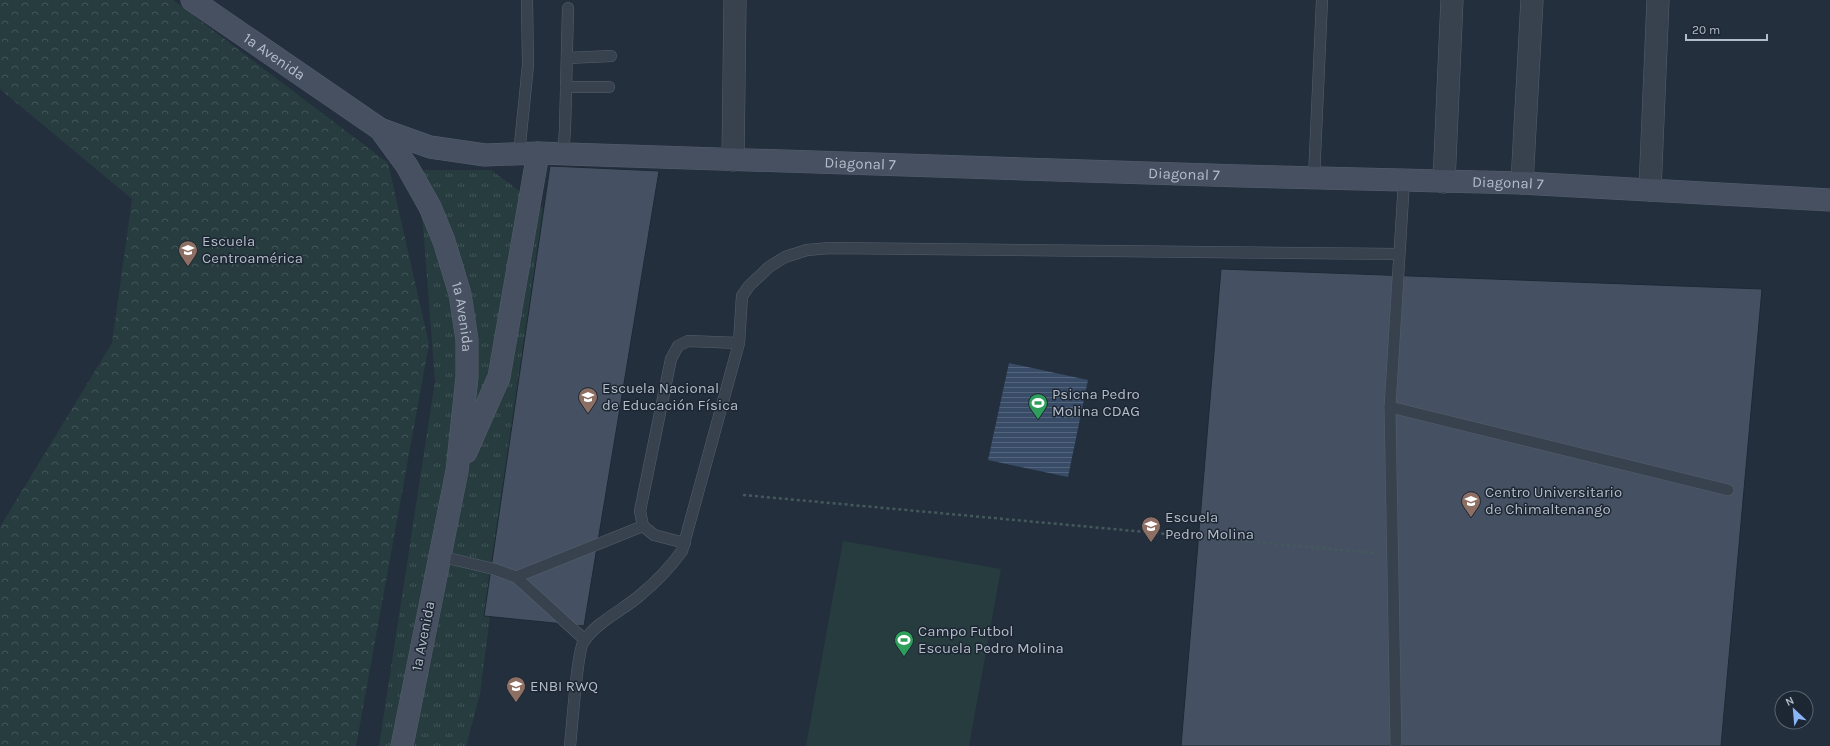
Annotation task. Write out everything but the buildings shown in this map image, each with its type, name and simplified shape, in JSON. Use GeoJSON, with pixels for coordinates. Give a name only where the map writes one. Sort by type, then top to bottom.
{"type":"FeatureCollection","features":[{"type":"Feature","properties":{"kind":"street","name":"1a Avenida"},"geometry":{"type":"LineString","coordinates":[[192,0],[380,129],[407,166],[430,207],[444,241],[460,294],[467,340],[467,377],[457,471],[402,746]]}},
{"type":"Feature","properties":{"kind":"street"},"geometry":{"type":"LineString","coordinates":[[733,160],[735,0]]}},
{"type":"Feature","properties":{"kind":"street"},"geometry":{"type":"LineString","coordinates":[[1444,182],[1452,0]]}},
{"type":"Feature","properties":{"kind":"street"},"geometry":{"type":"LineString","coordinates":[[1522,183],[1532,0]]}},
{"type":"Feature","properties":{"kind":"street"},"geometry":{"type":"LineString","coordinates":[[1650,190],[1658,0]]}},
{"type":"Feature","properties":{"kind":"street","name":"Diagonal 7"},"geometry":{"type":"LineString","coordinates":[[380,129],[430,147],[485,155],[528,153],[1404,181],[1522,183],[1830,200]]}},
{"type":"Feature","properties":{"kind":"street"},"geometry":{"type":"LineString","coordinates":[[457,471],[499,377],[528,153]]}},
{"type":"Feature","properties":{"kind":"lane"},"geometry":{"type":"LineString","coordinates":[[527,0],[528,153]]}},
{"type":"Feature","properties":{"kind":"lane"},"geometry":{"type":"LineString","coordinates":[[1314,178],[1322,0]]}},
{"type":"Feature","properties":{"kind":"lane"},"geometry":{"type":"LineString","coordinates":[[563,154],[568,8]]}},
{"type":"Feature","properties":{"kind":"lane"},"geometry":{"type":"LineString","coordinates":[[567,58],[611,56]]}},
{"type":"Feature","properties":{"kind":"lane"},"geometry":{"type":"LineString","coordinates":[[566,87],[609,87]]}},
{"type":"Feature","properties":{"kind":"lane"},"geometry":{"type":"LineString","coordinates":[[1396,746],[1390,407],[1404,181]]}},
{"type":"Feature","properties":{"kind":"lane"},"geometry":{"type":"LineString","coordinates":[[570,746],[579,666],[585,640],[599,626],[638,597],[669,569],[682,551],[739,343],[742,296],[749,286],[769,267],[785,257],[807,250],[830,248],[1399,254]]}},
{"type":"Feature","properties":{"kind":"lane"},"geometry":{"type":"LineString","coordinates":[[685,543],[654,535],[643,526],[640,511],[672,359],[678,346],[688,342],[739,343]]}},
{"type":"Feature","properties":{"kind":"lane"},"geometry":{"type":"LineString","coordinates":[[1390,407],[1728,490]]}},
{"type":"Feature","properties":{"kind":"lane"},"geometry":{"type":"LineString","coordinates":[[516,577],[643,526]]}},
{"type":"Feature","properties":{"kind":"lane"},"geometry":{"type":"LineString","coordinates":[[439,556],[494,569],[516,577],[585,640]]}},
{"type":"Feature","properties":{"kind":"path"},"geometry":{"type":"LineString","coordinates":[[743,495],[1392,555]]}},
{"type":"Feature","properties":{"kind":"green space"},"geometry":{"type":"Polygon","coordinates":[[[0,0],[173,0],[388,163],[429,344],[356,746],[0,746],[0,527],[112,343],[132,199],[0,89],[0,0]]]}},
{"type":"Feature","properties":{"kind":"green space"},"geometry":{"type":"Polygon","coordinates":[[[414,170],[491,170],[543,208],[480,694],[466,746],[379,746],[435,381],[423,226],[414,170]]]}},
{"type":"Feature","properties":{"kind":"green space","name":"Campo Futbol Escuela Pedro Molina"},"geometry":{"type":"Polygon","coordinates":[[[843,541],[1001,569],[969,746],[806,746],[843,541]]]}},
{"type":"Feature","properties":{"kind":"water","name":"Psicna Pedro Molina CDAG"},"geometry":{"type":"Polygon","coordinates":[[[1009,363],[1088,380],[1068,477],[988,460],[1009,363]]]}},
{"type":"Feature","properties":{"kind":"place","name":"Escuela Centroamérica"},"geometry":{"type":"Point","coordinates":[188,267]}},
{"type":"Feature","properties":{"kind":"place","name":"Escuela Nacional de Educación Física"},"geometry":{"type":"Point","coordinates":[588,414]}},
{"type":"Feature","properties":{"kind":"place","name":"Psicna Pedro Molina CDAG"},"geometry":{"type":"Point","coordinates":[1038,420]}},
{"type":"Feature","properties":{"kind":"place","name":"Centro Universitario de Chimaltenango"},"geometry":{"type":"Point","coordinates":[1471,518]}},
{"type":"Feature","properties":{"kind":"place","name":"Escuela Pedro Molina"},"geometry":{"type":"Point","coordinates":[1151,543]}},
{"type":"Feature","properties":{"kind":"place","name":"Campo Futbol Escuela Pedro Molina"},"geometry":{"type":"Point","coordinates":[904,657]}},
{"type":"Feature","properties":{"kind":"place","name":"ENBI RWQ"},"geometry":{"type":"Point","coordinates":[516,703]}}]}
